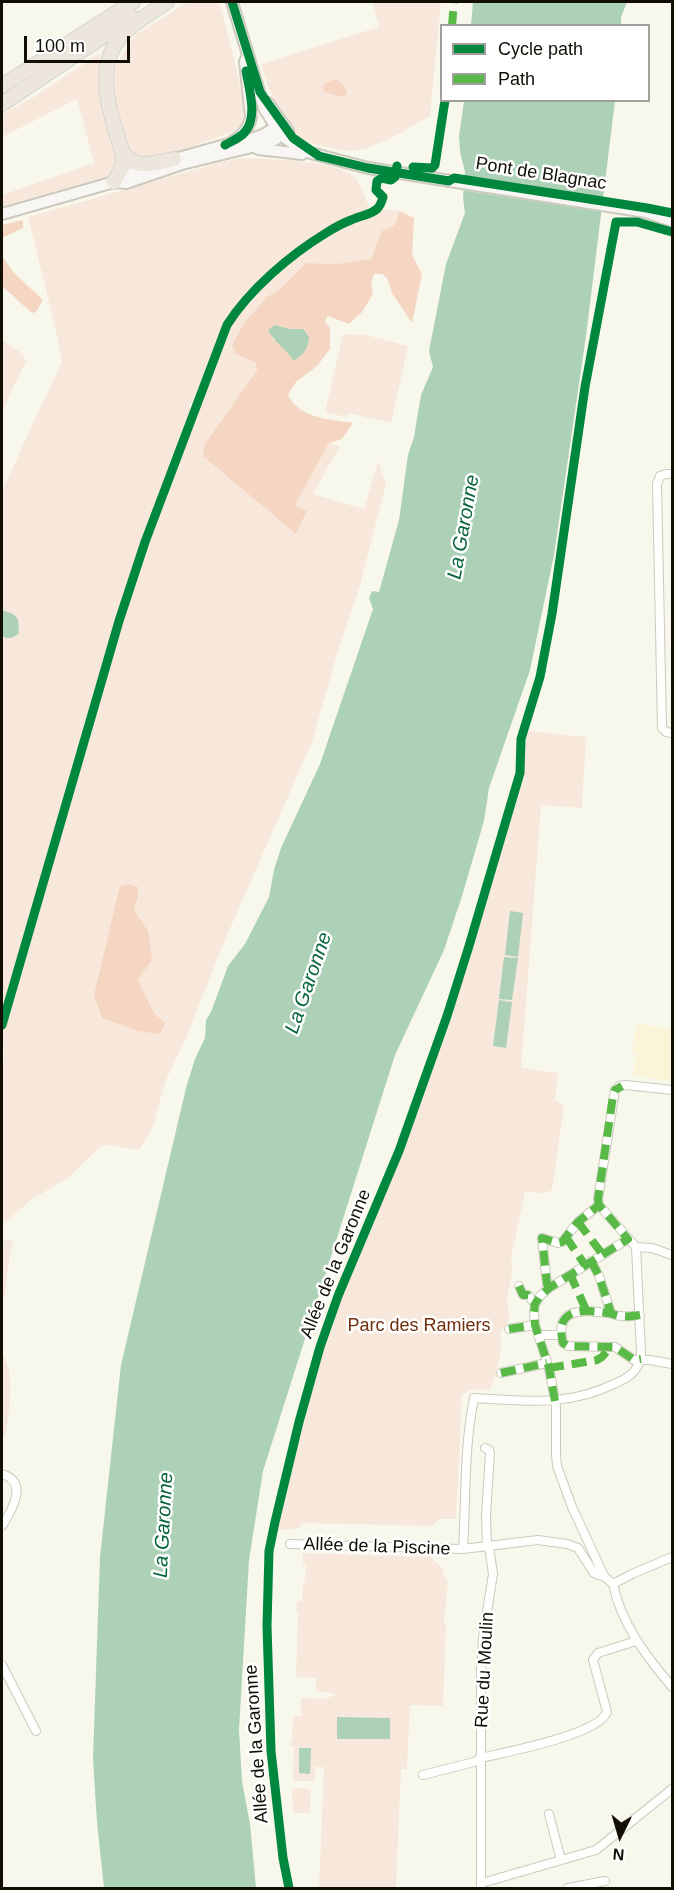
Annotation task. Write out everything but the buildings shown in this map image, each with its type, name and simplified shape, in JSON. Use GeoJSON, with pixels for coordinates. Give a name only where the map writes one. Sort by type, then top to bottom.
{"type":"FeatureCollection","features":[{"type":"Feature","properties":{"kind":"highway"},"geometry":{"type":"LineString","coordinates":[[2,86],[133,2]]}},
{"type":"Feature","properties":{"kind":"highway"},"geometry":{"type":"LineString","coordinates":[[2,104],[134,16],[161,2]]}},
{"type":"Feature","properties":{"kind":"highway"},"geometry":{"type":"LineString","coordinates":[[114,182],[123,165],[122,152],[107,98],[106,69],[116,42],[126,31],[167,2]]}},
{"type":"Feature","properties":{"kind":"highway"},"geometry":{"type":"LineString","coordinates":[[122,152],[126,158],[141,165],[174,159]]}},
{"type":"Feature","properties":{"kind":"main road"},"geometry":{"type":"LineString","coordinates":[[232,2],[260,92],[280,130],[303,152],[319,156]]}},
{"type":"Feature","properties":{"kind":"main road"},"geometry":{"type":"LineString","coordinates":[[225,145],[244,133],[249,126],[251,118],[245,62],[249,54]]}},
{"type":"Feature","properties":{"kind":"main road"},"geometry":{"type":"LineString","coordinates":[[2,214],[114,182],[123,176],[174,159],[280,130]]}},
{"type":"Feature","properties":{"kind":"main road"},"geometry":{"type":"LineString","coordinates":[[114,182],[126,183],[182,164],[274,141],[280,130]]}},
{"type":"Feature","properties":{"kind":"main road"},"geometry":{"type":"LineString","coordinates":[[248,149],[278,150],[319,156]]}},
{"type":"Feature","properties":{"kind":"main road","name":"Pont de Blagnac"},"geometry":{"type":"LineString","coordinates":[[319,156],[368,168],[646,212],[672,221]]}},
{"type":"Feature","properties":{"kind":"street"},"geometry":{"type":"LineString","coordinates":[[672,474],[660,476],[657,484],[662,728],[672,733]]}},
{"type":"Feature","properties":{"kind":"street"},"geometry":{"type":"LineString","coordinates":[[672,1090],[626,1085],[619,1086],[615,1090],[598,1199],[599,1205],[636,1247],[652,1248],[672,1255]]}},
{"type":"Feature","properties":{"kind":"street"},"geometry":{"type":"LineString","coordinates":[[549,1288],[542,1238],[562,1242],[578,1222],[599,1205]]}},
{"type":"Feature","properties":{"kind":"street"},"geometry":{"type":"LineString","coordinates":[[628,1239],[549,1288],[540,1296],[535,1304],[535,1324],[548,1363],[555,1401],[555,1454],[560,1476],[604,1576],[613,1584],[621,1609],[636,1641],[672,1687]]}},
{"type":"Feature","properties":{"kind":"street"},"geometry":{"type":"LineString","coordinates":[[463,1549],[470,1417],[474,1398],[566,1400],[602,1390],[628,1377],[638,1368],[641,1359],[636,1247]]}},
{"type":"Feature","properties":{"kind":"street"},"geometry":{"type":"LineString","coordinates":[[591,1261],[599,1276],[611,1313]]}},
{"type":"Feature","properties":{"kind":"street"},"geometry":{"type":"LineString","coordinates":[[519,1286],[523,1295],[528,1295],[535,1304]]}},
{"type":"Feature","properties":{"kind":"street"},"geometry":{"type":"LineString","coordinates":[[640,1315],[621,1316],[611,1313],[587,1312],[569,1315],[561,1323],[563,1343],[568,1346],[611,1346],[634,1360],[672,1364]]}},
{"type":"Feature","properties":{"kind":"street"},"geometry":{"type":"LineString","coordinates":[[509,1329],[535,1324]]}},
{"type":"Feature","properties":{"kind":"street"},"geometry":{"type":"LineString","coordinates":[[538,1335],[561,1335]]}},
{"type":"Feature","properties":{"kind":"street"},"geometry":{"type":"LineString","coordinates":[[501,1373],[548,1363]]}},
{"type":"Feature","properties":{"kind":"street","name":"Rue du Moulin"},"geometry":{"type":"LineString","coordinates":[[481,1886],[483,1649],[493,1574],[486,1515],[490,1453],[485,1448]]}},
{"type":"Feature","properties":{"kind":"street"},"geometry":{"type":"LineString","coordinates":[[2,1474],[14,1481],[16,1496],[11,1511],[2,1526]]}},
{"type":"Feature","properties":{"kind":"street","name":"Allée de la Piscine"},"geometry":{"type":"LineString","coordinates":[[290,1544],[463,1549],[538,1540],[578,1548],[591,1569],[598,1575],[604,1576]]}},
{"type":"Feature","properties":{"kind":"street"},"geometry":{"type":"LineString","coordinates":[[613,1584],[672,1557]]}},
{"type":"Feature","properties":{"kind":"street"},"geometry":{"type":"LineString","coordinates":[[423,1775],[585,1730],[605,1717],[606,1706],[593,1660],[594,1656],[636,1641]]}},
{"type":"Feature","properties":{"kind":"street"},"geometry":{"type":"LineString","coordinates":[[2,1665],[36,1731]]}},
{"type":"Feature","properties":{"kind":"street"},"geometry":{"type":"LineString","coordinates":[[481,1886],[596,1850],[672,1789]]}},
{"type":"Feature","properties":{"kind":"street"},"geometry":{"type":"LineString","coordinates":[[549,1814],[561,1860]]}},
{"type":"Feature","properties":{"kind":"street"},"geometry":{"type":"LineString","coordinates":[[568,1888],[605,1881]]}},
{"type":"Feature","properties":{"kind":"shaded area"},"geometry":{"type":"Polygon","coordinates":[[[335,79],[346,89],[347,94],[342,97],[324,92],[324,84],[335,79]]]}},
{"type":"Feature","properties":{"kind":"shaded area"},"geometry":{"type":"Polygon","coordinates":[[[400,211],[414,218],[412,255],[422,274],[412,323],[392,293],[387,278],[382,274],[374,274],[371,283],[373,294],[362,312],[349,324],[328,316],[325,321],[330,328],[330,349],[317,366],[296,382],[288,395],[293,403],[308,413],[325,419],[353,423],[342,439],[329,443],[295,505],[307,511],[296,534],[203,456],[205,444],[257,370],[256,363],[236,354],[232,345],[245,322],[267,297],[280,289],[306,263],[336,264],[371,259],[382,231],[394,226],[400,211]],[[275,325],[272,338],[287,350],[303,329],[290,329],[275,325]]]}},
{"type":"Feature","properties":{"kind":"shaded area"},"geometry":{"type":"Polygon","coordinates":[[[23,220],[23,228],[2,238],[2,225],[23,220]]]}},
{"type":"Feature","properties":{"kind":"shaded area"},"geometry":{"type":"Polygon","coordinates":[[[2,256],[14,273],[43,300],[36,312],[32,313],[2,286],[2,256]]]}},
{"type":"Feature","properties":{"kind":"shaded area"},"geometry":{"type":"Polygon","coordinates":[[[128,884],[138,887],[134,910],[148,931],[152,960],[138,979],[154,1013],[165,1023],[160,1034],[138,1031],[102,1018],[94,995],[120,886],[128,884]]]}},
{"type":"Feature","properties":{"kind":"shaded area"},"geometry":{"type":"Polygon","coordinates":[[[636,1024],[672,1028],[672,1081],[633,1076],[636,1054],[632,1053],[636,1024]]]}},
{"type":"Feature","properties":{"kind":"green space"},"geometry":{"type":"Polygon","coordinates":[[[188,2],[219,2],[240,84],[243,116],[241,125],[234,131],[175,153],[138,159],[126,147],[113,93],[116,65],[135,35],[188,2]]]}},
{"type":"Feature","properties":{"kind":"green space"},"geometry":{"type":"Polygon","coordinates":[[[372,2],[441,2],[430,116],[383,142],[353,151],[325,147],[299,138],[281,115],[261,64],[379,27],[372,2]]]}},
{"type":"Feature","properties":{"kind":"green space"},"geometry":{"type":"Polygon","coordinates":[[[100,53],[99,83],[119,163],[116,171],[110,176],[2,207],[2,195],[94,163],[77,99],[2,137],[2,114],[34,97],[100,53]]]}},
{"type":"Feature","properties":{"kind":"green space"},"geometry":{"type":"Polygon","coordinates":[[[242,158],[319,164],[347,172],[356,178],[369,207],[318,236],[292,254],[241,301],[231,314],[220,336],[195,400],[189,404],[191,412],[175,453],[169,462],[102,670],[2,1013],[2,491],[62,361],[28,217],[242,158]]]}},
{"type":"Feature","properties":{"kind":"green space"},"geometry":{"type":"Polygon","coordinates":[[[380,209],[400,211],[394,226],[376,247],[371,260],[336,264],[306,263],[280,289],[267,297],[236,354],[256,363],[257,370],[205,444],[296,534],[307,512],[295,505],[329,443],[340,446],[313,494],[364,509],[378,461],[386,483],[360,586],[337,654],[312,742],[221,949],[187,1036],[165,1082],[153,1126],[141,1148],[137,1150],[110,1145],[101,1146],[67,1179],[32,1199],[2,1223],[4,1053],[2,1032],[64,813],[140,562],[231,324],[274,276],[300,255],[339,227],[380,209]],[[138,897],[115,912],[94,996],[165,1023],[154,1013],[138,978],[134,910],[138,897]]]}},
{"type":"Feature","properties":{"kind":"green space"},"geometry":{"type":"Polygon","coordinates":[[[343,334],[366,335],[408,346],[391,423],[348,413],[346,417],[325,412],[343,334]]]}},
{"type":"Feature","properties":{"kind":"green space"},"geometry":{"type":"Polygon","coordinates":[[[2,340],[23,354],[26,361],[2,411],[2,340]]]}},
{"type":"Feature","properties":{"kind":"green space","name":"Parc des Ramiers"},"geometry":{"type":"Polygon","coordinates":[[[528,731],[586,737],[582,808],[541,805],[521,1068],[558,1073],[555,1100],[564,1106],[552,1190],[546,1193],[525,1192],[512,1253],[511,1267],[513,1268],[507,1299],[510,1318],[500,1333],[500,1355],[490,1390],[472,1389],[462,1395],[456,1519],[440,1519],[432,1526],[301,1523],[300,1528],[274,1531],[322,1345],[403,1143],[469,946],[528,731]]]}},
{"type":"Feature","properties":{"kind":"green space"},"geometry":{"type":"Polygon","coordinates":[[[8,1239],[13,1242],[5,1296],[2,1300],[2,1242],[8,1239]]]}},
{"type":"Feature","properties":{"kind":"green space"},"geometry":{"type":"Polygon","coordinates":[[[2,1352],[9,1372],[10,1403],[6,1434],[2,1436],[2,1352]]]}},
{"type":"Feature","properties":{"kind":"green space"},"geometry":{"type":"Polygon","coordinates":[[[303,1553],[432,1557],[445,1572],[442,1574],[448,1581],[444,1624],[446,1625],[443,1706],[410,1705],[407,1769],[401,1769],[396,1888],[319,1888],[324,1767],[315,1767],[315,1781],[293,1781],[294,1747],[290,1745],[290,1742],[292,1742],[293,1716],[301,1716],[301,1698],[325,1699],[338,1694],[316,1691],[316,1678],[296,1677],[297,1601],[302,1601],[303,1582],[306,1582],[303,1553]]]}},
{"type":"Feature","properties":{"kind":"green space"},"geometry":{"type":"Polygon","coordinates":[[[292,1788],[311,1789],[310,1813],[293,1813],[292,1788]]]}},
{"type":"Feature","properties":{"kind":"water"},"geometry":{"type":"Polygon","coordinates":[[[473,2],[627,2],[621,17],[621,24],[471,24],[473,2]]]}},
{"type":"Feature","properties":{"kind":"water","name":"La Garonne"},"geometry":{"type":"Polygon","coordinates":[[[464,102],[615,102],[586,336],[554,555],[530,670],[489,788],[484,821],[462,896],[444,950],[395,1055],[263,1471],[249,1560],[239,1730],[242,1781],[250,1824],[256,1888],[104,1888],[93,1759],[100,1557],[121,1365],[186,1088],[195,1059],[205,1038],[206,1020],[228,966],[245,944],[269,897],[281,848],[320,764],[373,609],[369,598],[372,591],[379,592],[399,520],[408,455],[414,437],[421,395],[433,367],[429,351],[446,264],[465,213],[463,197],[465,172],[459,136],[464,102]]]}},
{"type":"Feature","properties":{"kind":"water"},"geometry":{"type":"Polygon","coordinates":[[[275,325],[290,329],[303,329],[309,337],[305,351],[294,361],[268,330],[275,325]]]}},
{"type":"Feature","properties":{"kind":"water"},"geometry":{"type":"Polygon","coordinates":[[[2,610],[13,614],[18,619],[19,633],[13,637],[2,636],[2,610]]]}},
{"type":"Feature","properties":{"kind":"water"},"geometry":{"type":"Polygon","coordinates":[[[510,911],[523,913],[518,957],[505,955],[510,911]]]}},
{"type":"Feature","properties":{"kind":"water"},"geometry":{"type":"Polygon","coordinates":[[[504,957],[518,958],[512,1000],[499,999],[504,957]]]}},
{"type":"Feature","properties":{"kind":"water"},"geometry":{"type":"Polygon","coordinates":[[[499,1000],[512,1002],[506,1048],[493,1046],[499,1000]]]}},
{"type":"Feature","properties":{"kind":"water"},"geometry":{"type":"Polygon","coordinates":[[[337,1717],[390,1718],[390,1739],[337,1739],[337,1717]]]}},
{"type":"Feature","properties":{"kind":"water"},"geometry":{"type":"Polygon","coordinates":[[[299,1748],[311,1748],[310,1774],[299,1773],[299,1748]]]}},
{"type":"Feature","properties":{"kind":"pier"},"geometry":{"type":"Polygon","coordinates":[[[461,177],[606,200],[604,212],[461,190],[461,177]]]}},
{"type":"Feature","properties":{"kind":"marked path"},"geometry":{"type":"LineString","coordinates":[[452,24],[454,2]]}},
{"type":"Feature","properties":{"kind":"marked path"},"geometry":{"type":"LineString","coordinates":[[599,1205],[613,1096],[615,1090],[622,1086]]}},
{"type":"Feature","properties":{"kind":"marked path"},"geometry":{"type":"LineString","coordinates":[[549,1288],[542,1238],[562,1242],[578,1222],[599,1205]]}},
{"type":"Feature","properties":{"kind":"marked path"},"geometry":{"type":"LineString","coordinates":[[555,1401],[549,1368],[535,1325],[535,1304],[549,1288],[628,1239],[599,1205]]}},
{"type":"Feature","properties":{"kind":"marked path"},"geometry":{"type":"LineString","coordinates":[[578,1222],[603,1255]]}},
{"type":"Feature","properties":{"kind":"marked path"},"geometry":{"type":"LineString","coordinates":[[566,1237],[585,1265]]}},
{"type":"Feature","properties":{"kind":"marked path"},"geometry":{"type":"LineString","coordinates":[[591,1261],[599,1276],[611,1313]]}},
{"type":"Feature","properties":{"kind":"marked path"},"geometry":{"type":"LineString","coordinates":[[570,1274],[587,1312]]}},
{"type":"Feature","properties":{"kind":"marked path"},"geometry":{"type":"LineString","coordinates":[[519,1286],[523,1295],[528,1295],[535,1304]]}},
{"type":"Feature","properties":{"kind":"marked path"},"geometry":{"type":"LineString","coordinates":[[640,1315],[617,1316],[588,1311],[572,1313],[566,1317],[561,1331],[563,1343],[568,1346],[615,1347],[634,1360],[641,1359]]}},
{"type":"Feature","properties":{"kind":"marked path"},"geometry":{"type":"LineString","coordinates":[[509,1329],[535,1325]]}},
{"type":"Feature","properties":{"kind":"marked path"},"geometry":{"type":"LineString","coordinates":[[549,1368],[597,1360],[611,1346]]}},
{"type":"Feature","properties":{"kind":"marked path"},"geometry":{"type":"LineString","coordinates":[[501,1373],[547,1363]]}},
{"type":"Feature","properties":{"kind":"cycle path"},"geometry":{"type":"LineString","coordinates":[[232,2],[260,92],[293,138],[319,156],[368,168],[449,181],[454,178],[672,213]]}},
{"type":"Feature","properties":{"kind":"cycle path"},"geometry":{"type":"LineString","coordinates":[[225,145],[243,134],[251,119],[252,103],[246,71]]}},
{"type":"Feature","properties":{"kind":"cycle path"},"geometry":{"type":"LineString","coordinates":[[413,167],[432,168],[435,165],[445,102]]}},
{"type":"Feature","properties":{"kind":"cycle path"},"geometry":{"type":"LineString","coordinates":[[2,1025],[119,621],[145,542],[227,325],[259,286],[299,252],[338,226],[377,209],[383,197],[376,190],[377,181],[382,178],[391,180],[395,177],[397,166]]}},
{"type":"Feature","properties":{"kind":"cycle path","name":"Allée de la Garonne"},"geometry":{"type":"LineString","coordinates":[[289,1888],[283,1858],[271,1751],[267,1626],[269,1551],[275,1522],[320,1347],[338,1296],[399,1151],[447,1016],[520,773],[521,739],[540,677],[552,614],[585,387],[616,222],[637,222],[672,232]]}}]}
